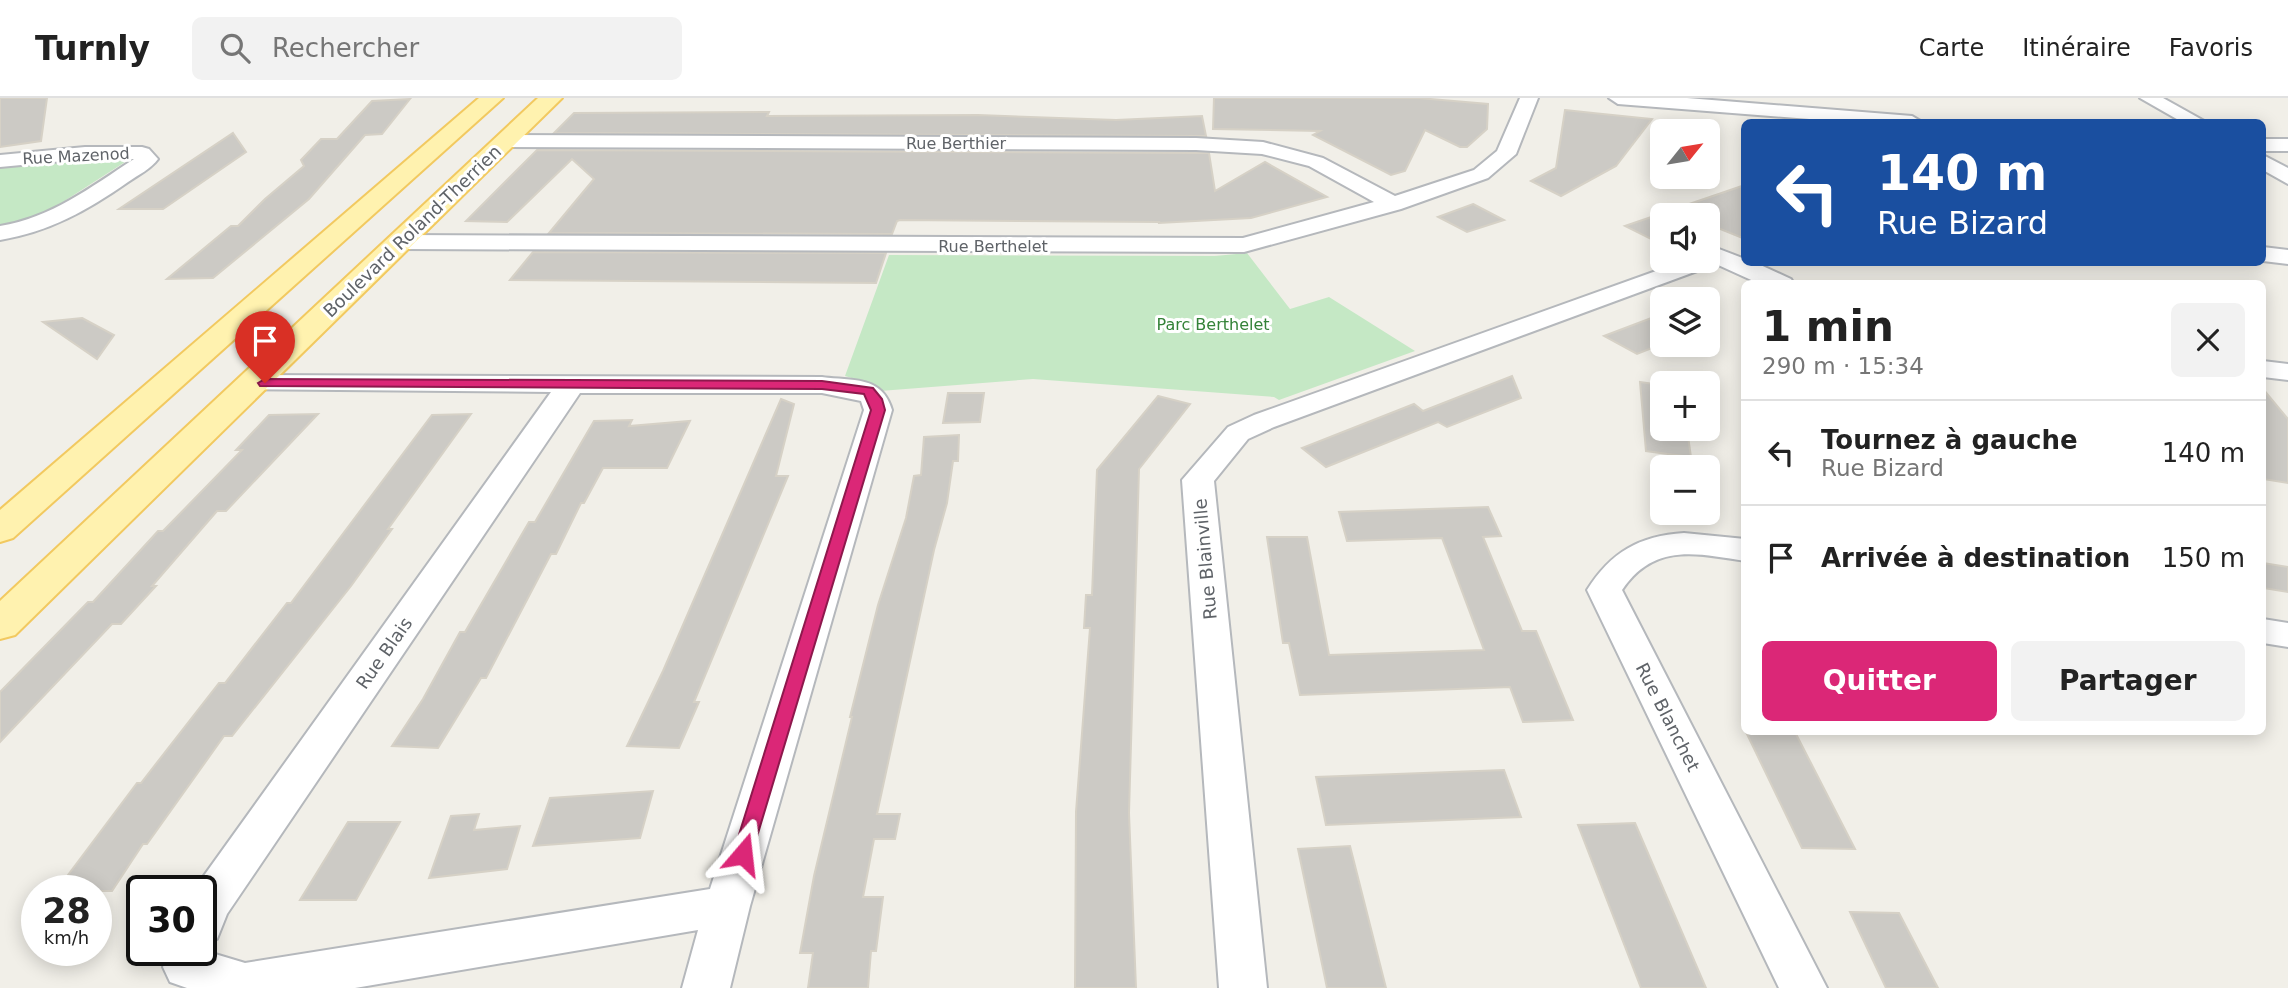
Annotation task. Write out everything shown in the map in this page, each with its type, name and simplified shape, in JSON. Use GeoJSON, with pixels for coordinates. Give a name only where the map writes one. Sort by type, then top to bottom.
{"type":"FeatureCollection","features":[{"type":"Feature","properties":{"kind":"main road"},"geometry":{"type":"LineString","coordinates":[[0,530],[492,98]]}},
{"type":"Feature","properties":{"kind":"main road","name":"Boulevard Roland-Therrien"},"geometry":{"type":"LineString","coordinates":[[0,625],[551,98]]}},
{"type":"Feature","properties":{"kind":"street","name":"Rue Berthelet"},"geometry":{"type":"LineString","coordinates":[[403,242],[1205,247],[1244,245],[1393,204],[1481,174],[1506,154],[1529,98]]}},
{"type":"Feature","properties":{"kind":"street"},"geometry":{"type":"LineString","coordinates":[[1618,98],[1875,119]]}},
{"type":"Feature","properties":{"kind":"street"},"geometry":{"type":"LineString","coordinates":[[2149,98],[2190,119]]}},
{"type":"Feature","properties":{"kind":"street","name":"Rue Berthier"},"geometry":{"type":"LineString","coordinates":[[506,141],[1196,144],[1263,148],[1316,162],[1393,204]]}},
{"type":"Feature","properties":{"kind":"street"},"geometry":{"type":"LineString","coordinates":[[2266,145],[2288,145]]}},
{"type":"Feature","properties":{"kind":"street","name":"Rue Mazenod"},"geometry":{"type":"LineString","coordinates":[[0,161],[96,153],[142,153],[148,159],[50,222],[17,232],[0,233]]}},
{"type":"Feature","properties":{"kind":"street"},"geometry":{"type":"LineString","coordinates":[[2266,163],[2288,178]]}},
{"type":"Feature","properties":{"kind":"street","name":"Rue Blainville"},"geometry":{"type":"LineString","coordinates":[[1720,256],[1741,248]]}},
{"type":"Feature","properties":{"kind":"street"},"geometry":{"type":"LineString","coordinates":[[2266,254],[2288,257]]}},
{"type":"Feature","properties":{"kind":"street"},"geometry":{"type":"LineString","coordinates":[[1720,262],[1771,280]]}},
{"type":"Feature","properties":{"kind":"street","name":"Rue Blainville"},"geometry":{"type":"LineString","coordinates":[[1243,988],[1198,480],[1238,433],[1264,421],[1672,273]]}},
{"type":"Feature","properties":{"kind":"street"},"geometry":{"type":"LineString","coordinates":[[2266,369],[2288,372]]}},
{"type":"Feature","properties":{"kind":"street"},"geometry":{"type":"LineString","coordinates":[[251,383],[822,385],[868,391],[876,399],[878,410],[727,906],[706,988]]}},
{"type":"Feature","properties":{"kind":"street","name":"Rue Blais"},"geometry":{"type":"LineString","coordinates":[[217,893],[572,383]]}},
{"type":"Feature","properties":{"kind":"street","name":"Rue Blanchet"},"geometry":{"type":"LineString","coordinates":[[1741,549],[1687,541],[1654,547],[1616,569],[1604,590],[1803,988]]}},
{"type":"Feature","properties":{"kind":"street"},"geometry":{"type":"LineString","coordinates":[[2266,631],[2288,635]]}},
{"type":"Feature","properties":{"kind":"street"},"geometry":{"type":"LineString","coordinates":[[187,966],[245,985],[727,906]]}},
{"type":"Feature","properties":{"kind":"green space"},"geometry":{"type":"Polygon","coordinates":[[[121,158],[125,162],[38,218],[0,227],[0,165],[121,158]]]}},
{"type":"Feature","properties":{"kind":"green space","name":"Parc Berthelet"},"geometry":{"type":"Polygon","coordinates":[[[1247,253],[1290,309],[1329,297],[1415,351],[1279,400],[1274,397],[1033,379],[880,391],[865,382],[845,376],[889,255],[1215,256],[1247,253]]]}},
{"type":"Feature","properties":{"kind":"building"},"geometry":{"type":"Polygon","coordinates":[[[0,98],[47,98],[41,141],[0,147],[0,98]]]}},
{"type":"Feature","properties":{"kind":"building"},"geometry":{"type":"Polygon","coordinates":[[[1214,98],[1419,98],[1488,104],[1487,129],[1467,147],[1460,147],[1425,130],[1405,171],[1391,175],[1313,135],[1320,131],[1213,129],[1214,98]]]}},
{"type":"Feature","properties":{"kind":"building"},"geometry":{"type":"Polygon","coordinates":[[[410,99],[382,134],[365,135],[309,199],[213,278],[167,279],[231,226],[238,226],[304,166],[301,160],[321,139],[337,139],[372,101],[410,99]]]}},
{"type":"Feature","properties":{"kind":"building"},"geometry":{"type":"Polygon","coordinates":[[[1565,110],[1652,119],[1616,166],[1561,196],[1531,181],[1556,168],[1565,110]]]}},
{"type":"Feature","properties":{"kind":"building"},"geometry":{"type":"Polygon","coordinates":[[[769,112],[767,116],[978,115],[1116,120],[1202,116],[1206,136],[554,133],[574,113],[769,112]]]}},
{"type":"Feature","properties":{"kind":"building"},"geometry":{"type":"Polygon","coordinates":[[[233,133],[246,152],[163,209],[119,209],[233,133]]]}},
{"type":"Feature","properties":{"kind":"building"},"geometry":{"type":"Polygon","coordinates":[[[537,150],[1209,153],[1215,191],[1265,162],[1327,197],[1251,218],[1158,223],[1160,222],[900,220],[897,221],[892,234],[549,233],[594,179],[572,159],[507,222],[466,221],[537,150]]]}},
{"type":"Feature","properties":{"kind":"building"},"geometry":{"type":"Polygon","coordinates":[[[1741,186],[1741,237],[1720,229],[1720,203],[1692,203],[1741,186]]]}},
{"type":"Feature","properties":{"kind":"building"},"geometry":{"type":"Polygon","coordinates":[[[1473,204],[1504,220],[1467,232],[1438,217],[1473,204]]]}},
{"type":"Feature","properties":{"kind":"building"},"geometry":{"type":"Polygon","coordinates":[[[1650,217],[1650,238],[1625,226],[1650,217]]]}},
{"type":"Feature","properties":{"kind":"building"},"geometry":{"type":"Polygon","coordinates":[[[533,252],[886,253],[876,283],[510,280],[533,252]]]}},
{"type":"Feature","properties":{"kind":"building"},"geometry":{"type":"Polygon","coordinates":[[[82,318],[114,335],[97,359],[43,322],[82,318]]]}},
{"type":"Feature","properties":{"kind":"building"},"geometry":{"type":"Polygon","coordinates":[[[1650,319],[1650,349],[1637,354],[1604,336],[1650,319]]]}},
{"type":"Feature","properties":{"kind":"building"},"geometry":{"type":"Polygon","coordinates":[[[1512,376],[1521,398],[1447,427],[1438,422],[1326,467],[1302,448],[1414,404],[1423,411],[1512,376]]]}},
{"type":"Feature","properties":{"kind":"building"},"geometry":{"type":"Polygon","coordinates":[[[1640,382],[1650,383],[1650,441],[1689,441],[1691,455],[1646,451],[1640,382]]]}},
{"type":"Feature","properties":{"kind":"building"},"geometry":{"type":"Polygon","coordinates":[[[948,393],[984,393],[980,422],[943,423],[948,393]]]}},
{"type":"Feature","properties":{"kind":"building"},"geometry":{"type":"Polygon","coordinates":[[[2266,393],[2288,419],[2288,483],[2266,479],[2266,393]]]}},
{"type":"Feature","properties":{"kind":"building"},"geometry":{"type":"Polygon","coordinates":[[[1158,396],[1190,404],[1139,469],[1129,813],[1136,988],[1075,988],[1076,812],[1090,628],[1084,628],[1086,595],[1092,595],[1097,470],[1158,396]]]}},
{"type":"Feature","properties":{"kind":"building"},"geometry":{"type":"Polygon","coordinates":[[[781,399],[794,404],[776,476],[788,476],[694,702],[699,702],[679,748],[627,746],[663,671],[781,399]]]}},
{"type":"Feature","properties":{"kind":"building"},"geometry":{"type":"Polygon","coordinates":[[[318,414],[226,511],[217,511],[121,624],[112,624],[0,742],[0,692],[88,602],[93,602],[158,531],[163,531],[242,450],[236,450],[269,415],[318,414]]]}},
{"type":"Feature","properties":{"kind":"building"},"geometry":{"type":"Polygon","coordinates":[[[471,414],[388,529],[392,529],[351,586],[232,736],[224,736],[147,844],[143,844],[112,891],[112,875],[68,875],[137,783],[141,783],[219,683],[225,683],[287,603],[291,603],[432,415],[471,414]]]}},
{"type":"Feature","properties":{"kind":"building"},"geometry":{"type":"Polygon","coordinates":[[[632,420],[629,426],[690,421],[667,468],[603,468],[584,503],[581,503],[556,554],[551,554],[486,678],[481,678],[438,748],[392,746],[423,699],[460,632],[465,632],[529,522],[535,522],[594,421],[632,420]]]}},
{"type":"Feature","properties":{"kind":"building"},"geometry":{"type":"Polygon","coordinates":[[[959,435],[958,461],[953,461],[947,503],[934,550],[877,814],[900,814],[895,839],[874,839],[863,897],[883,897],[876,951],[871,951],[868,988],[808,988],[813,953],[800,953],[814,876],[878,605],[906,518],[914,476],[921,475],[924,437],[959,435]]]}},
{"type":"Feature","properties":{"kind":"building"},"geometry":{"type":"Polygon","coordinates":[[[1488,507],[1501,536],[1483,537],[1522,631],[1536,631],[1573,720],[1523,722],[1510,687],[1300,695],[1289,643],[1283,643],[1267,537],[1307,537],[1329,655],[1484,650],[1442,538],[1347,541],[1339,512],[1488,507]]]}},
{"type":"Feature","properties":{"kind":"building"},"geometry":{"type":"Polygon","coordinates":[[[2266,563],[2288,567],[2288,592],[2266,588],[2266,563]]]}},
{"type":"Feature","properties":{"kind":"building"},"geometry":{"type":"Polygon","coordinates":[[[1747,735],[1797,735],[1855,849],[1802,848],[1747,735]]]}},
{"type":"Feature","properties":{"kind":"building"},"geometry":{"type":"Polygon","coordinates":[[[1504,770],[1521,817],[1326,825],[1316,777],[1504,770]]]}},
{"type":"Feature","properties":{"kind":"building"},"geometry":{"type":"Polygon","coordinates":[[[653,791],[640,838],[533,846],[550,798],[653,791]]]}},
{"type":"Feature","properties":{"kind":"building"},"geometry":{"type":"Polygon","coordinates":[[[479,814],[474,830],[520,826],[507,869],[429,878],[451,816],[479,814]]]}},
{"type":"Feature","properties":{"kind":"building"},"geometry":{"type":"Polygon","coordinates":[[[348,822],[400,822],[356,900],[300,900],[348,822]]]}},
{"type":"Feature","properties":{"kind":"building"},"geometry":{"type":"Polygon","coordinates":[[[1635,823],[1706,988],[1641,988],[1578,825],[1635,823]]]}},
{"type":"Feature","properties":{"kind":"building"},"geometry":{"type":"Polygon","coordinates":[[[1350,846],[1386,988],[1327,988],[1298,849],[1350,846]]]}},
{"type":"Feature","properties":{"kind":"building"},"geometry":{"type":"Polygon","coordinates":[[[1850,912],[1899,913],[1938,988],[1886,988],[1850,912]]]}},
{"type":"Feature","properties":{"kind":"route"},"geometry":{"type":"LineString","coordinates":[[265,383],[822,385],[868,391],[876,399],[878,410],[743,854]]}}]}
